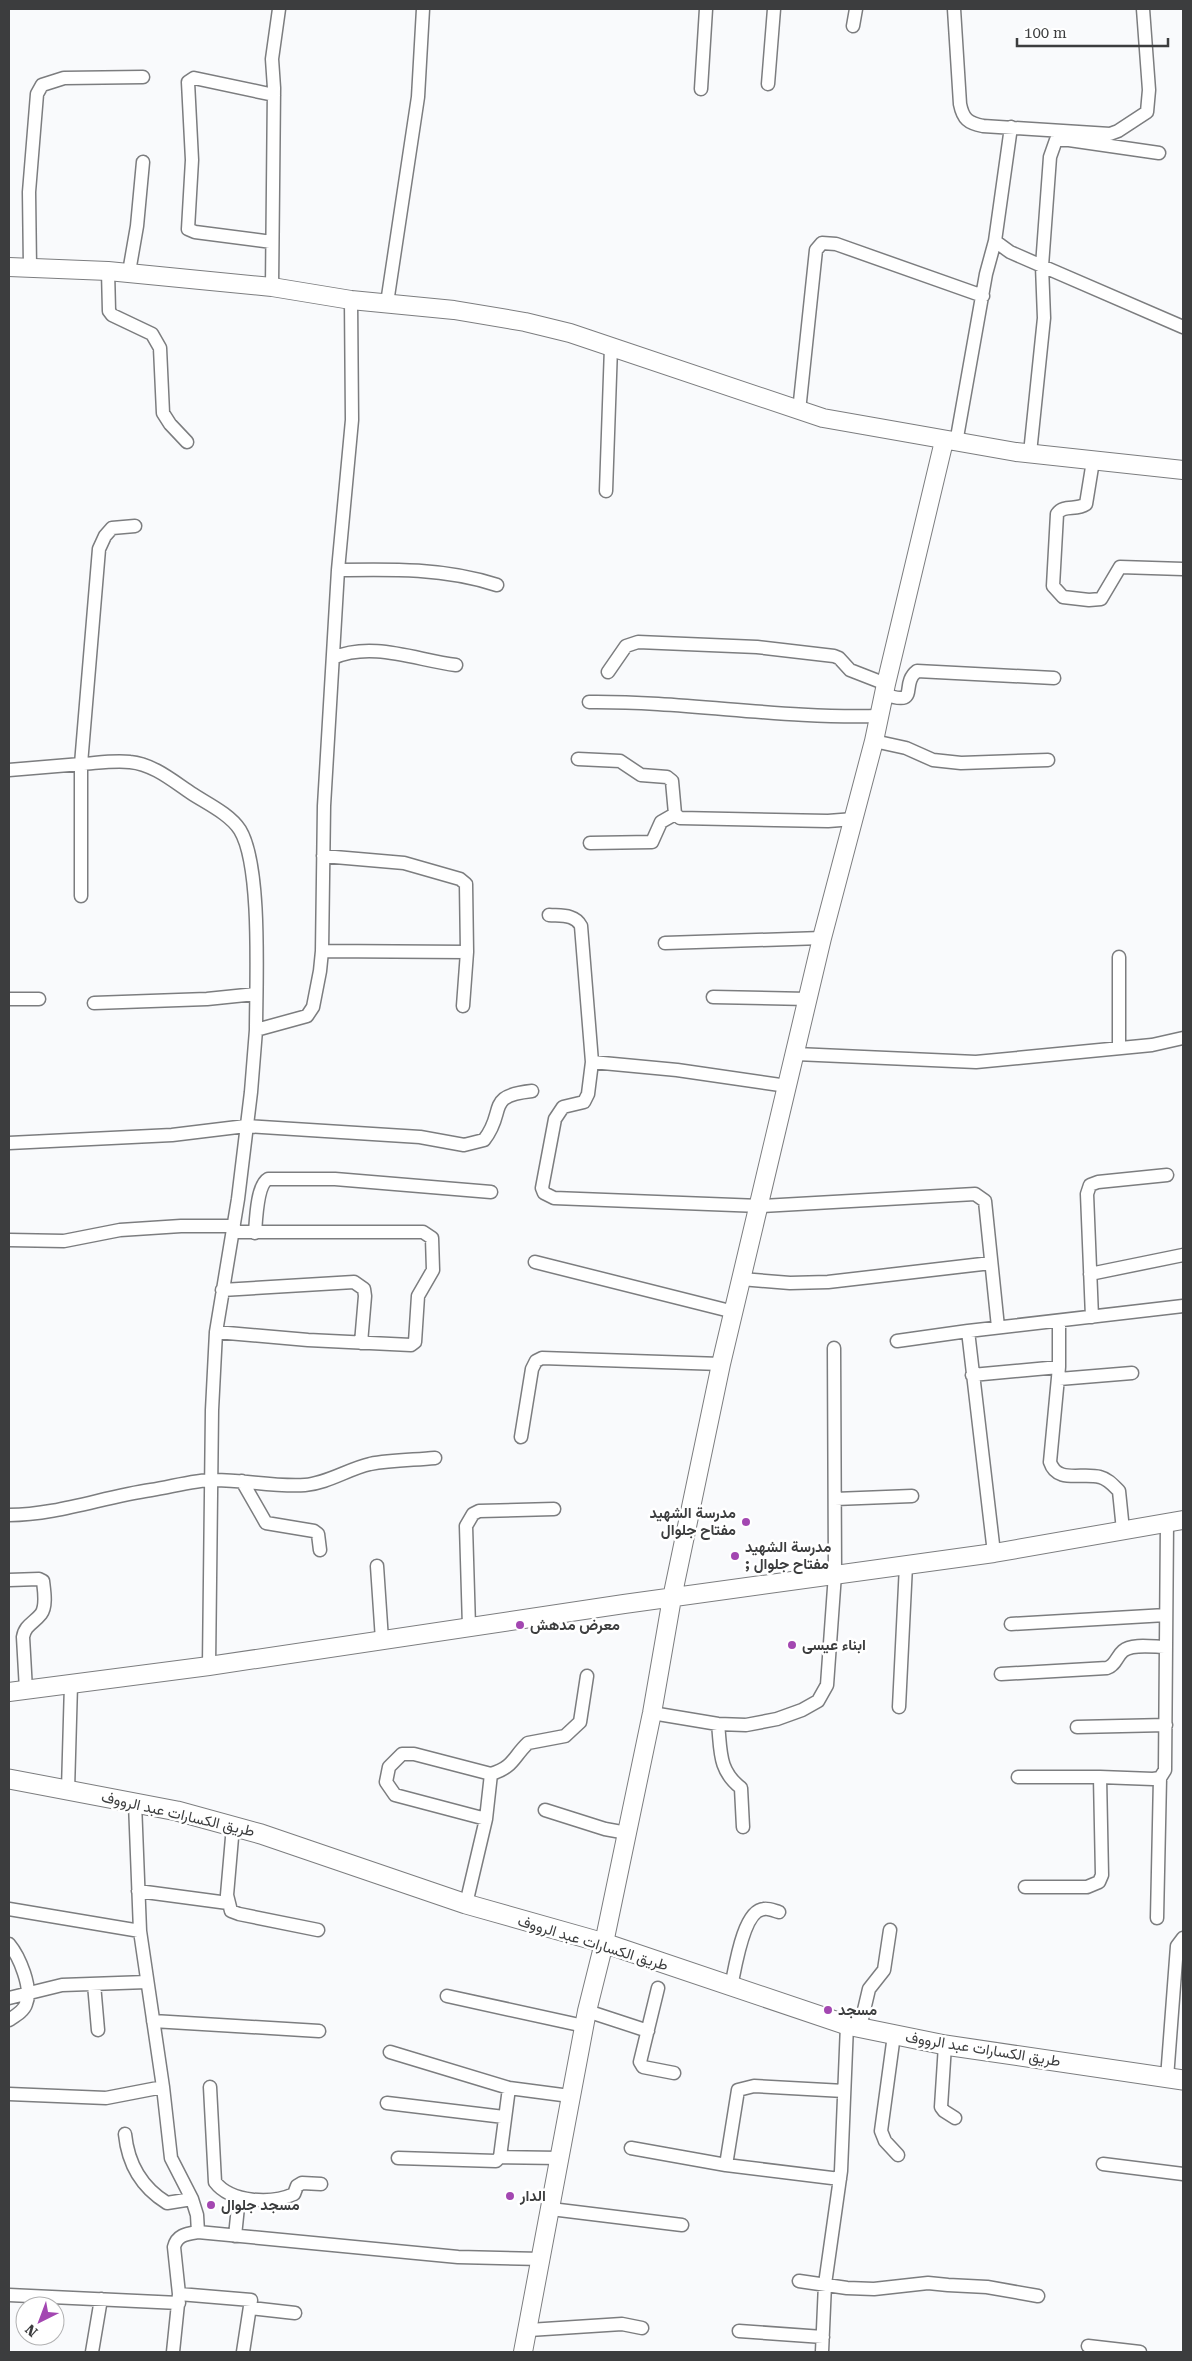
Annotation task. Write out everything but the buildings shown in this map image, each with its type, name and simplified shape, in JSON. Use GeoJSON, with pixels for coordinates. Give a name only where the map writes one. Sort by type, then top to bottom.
{"type":"FeatureCollection","features":[{"type":"Feature","properties":{"kind":"main road","name":"طريق الكسارات عبد الرووف"},"geometry":{"type":"LineString","coordinates":[[9,1779],[177,1811],[233,1826],[466,1904],[604,1943],[854,2026],[945,2045],[1175,2079]]}},
{"type":"Feature","properties":{"kind":"street"},"geometry":{"type":"LineString","coordinates":[[272,287],[274,95],[272,59],[279,9]]}},
{"type":"Feature","properties":{"kind":"street"},"geometry":{"type":"LineString","coordinates":[[387,303],[418,97],[423,9]]}},
{"type":"Feature","properties":{"kind":"street"},"geometry":{"type":"LineString","coordinates":[[701,89],[706,9]]}},
{"type":"Feature","properties":{"kind":"street"},"geometry":{"type":"LineString","coordinates":[[768,84],[774,9]]}},
{"type":"Feature","properties":{"kind":"street"},"geometry":{"type":"LineString","coordinates":[[853,26],[856,9]]}},
{"type":"Feature","properties":{"kind":"street"},"geometry":{"type":"LineString","coordinates":[[954,9],[960,104],[965,119],[971,123],[983,126],[1110,134],[1118,131],[1147,112],[1150,90],[1142,9]]}},
{"type":"Feature","properties":{"kind":"street"},"geometry":{"type":"LineString","coordinates":[[30,268],[29,192],[37,94],[42,85],[64,78],[143,77]]}},
{"type":"Feature","properties":{"kind":"street"},"geometry":{"type":"LineString","coordinates":[[272,242],[194,232],[188,229],[192,160],[188,82],[194,78],[274,95]]}},
{"type":"Feature","properties":{"kind":"street"},"geometry":{"type":"LineString","coordinates":[[523,2352],[529,2330],[585,2019],[604,1943],[652,1713],[672,1598],[721,1364],[822,938],[950,442],[996,241],[1011,127]]}},
{"type":"Feature","properties":{"kind":"street"},"geometry":{"type":"LineString","coordinates":[[1030,453],[1044,318],[1042,266],[1050,157],[1056,140],[1159,153]]}},
{"type":"Feature","properties":{"kind":"street"},"geometry":{"type":"LineString","coordinates":[[129,272],[137,226],[142,162]]}},
{"type":"Feature","properties":{"kind":"street"},"geometry":{"type":"LineString","coordinates":[[996,241],[1002,247],[1042,266],[1183,327]]}},
{"type":"Feature","properties":{"kind":"street"},"geometry":{"type":"LineString","coordinates":[[800,412],[816,250],[822,243],[836,244],[983,296]]}},
{"type":"Feature","properties":{"kind":"street"},"geometry":{"type":"LineString","coordinates":[[9,267],[108,270],[272,287],[351,300],[387,303],[525,322],[611,347],[800,412],[865,427],[950,442],[1030,453],[1183,470]]}},
{"type":"Feature","properties":{"kind":"street"},"geometry":{"type":"LineString","coordinates":[[108,270],[108,311],[112,315],[152,334],[157,340],[160,348],[163,413],[170,424],[187,442]]}},
{"type":"Feature","properties":{"kind":"street"},"geometry":{"type":"LineString","coordinates":[[256,1030],[306,1016],[313,1007],[318,989],[322,951],[323,856],[338,570],[352,420],[351,300]]}},
{"type":"Feature","properties":{"kind":"street"},"geometry":{"type":"LineString","coordinates":[[606,491],[611,347]]}},
{"type":"Feature","properties":{"kind":"street"},"geometry":{"type":"LineString","coordinates":[[1093,461],[1086,504],[1080,507],[1064,508],[1057,514],[1052,581],[1056,593],[1074,600],[1101,598],[1120,567],[1183,569]]}},
{"type":"Feature","properties":{"kind":"street"},"geometry":{"type":"LineString","coordinates":[[80,896],[81,764],[99,549],[105,536],[112,528],[135,526]]}},
{"type":"Feature","properties":{"kind":"street"},"geometry":{"type":"LineString","coordinates":[[338,570],[404,568],[447,572],[497,585]]}},
{"type":"Feature","properties":{"kind":"street"},"geometry":{"type":"LineString","coordinates":[[608,672],[626,646],[638,642],[757,647],[834,656],[839,658],[850,670],[885,689],[900,700],[904,699],[909,692],[914,673],[917,671],[1054,678]]}},
{"type":"Feature","properties":{"kind":"street"},"geometry":{"type":"LineString","coordinates":[[333,658],[345,653],[388,652],[456,665]]}},
{"type":"Feature","properties":{"kind":"street"},"geometry":{"type":"LineString","coordinates":[[589,702],[630,701],[797,715],[879,716]]}},
{"type":"Feature","properties":{"kind":"street"},"geometry":{"type":"LineString","coordinates":[[874,741],[906,748],[933,760],[961,763],[1048,760]]}},
{"type":"Feature","properties":{"kind":"street"},"geometry":{"type":"LineString","coordinates":[[578,759],[620,761],[641,775],[666,777],[672,781],[676,814],[680,818],[691,820],[828,821],[854,819]]}},
{"type":"Feature","properties":{"kind":"street"},"geometry":{"type":"LineString","coordinates":[[9,770],[125,761],[140,764],[156,771],[196,796],[238,828],[250,855],[254,893],[256,1049],[233,1229],[216,1332],[212,1410],[209,1666]]}},
{"type":"Feature","properties":{"kind":"street"},"geometry":{"type":"LineString","coordinates":[[590,843],[652,842],[660,822],[676,814]]}},
{"type":"Feature","properties":{"kind":"street"},"geometry":{"type":"LineString","coordinates":[[323,856],[404,863],[460,879],[466,884],[468,894],[467,952],[463,1006]]}},
{"type":"Feature","properties":{"kind":"street"},"geometry":{"type":"LineString","coordinates":[[549,915],[576,919],[581,926],[592,1062],[588,1094],[584,1102],[578,1105],[563,1107],[555,1118],[542,1188],[544,1193],[554,1198],[760,1206],[975,1194],[985,1200],[998,1327]]}},
{"type":"Feature","properties":{"kind":"street"},"geometry":{"type":"LineString","coordinates":[[664,943],[822,938]]}},
{"type":"Feature","properties":{"kind":"street"},"geometry":{"type":"LineString","coordinates":[[322,951],[467,952]]}},
{"type":"Feature","properties":{"kind":"street"},"geometry":{"type":"LineString","coordinates":[[1119,957],[1119,1048]]}},
{"type":"Feature","properties":{"kind":"street"},"geometry":{"type":"LineString","coordinates":[[94,1003],[206,999],[256,994]]}},
{"type":"Feature","properties":{"kind":"street"},"geometry":{"type":"LineString","coordinates":[[9,999],[39,998]]}},
{"type":"Feature","properties":{"kind":"street"},"geometry":{"type":"LineString","coordinates":[[713,998],[808,999]]}},
{"type":"Feature","properties":{"kind":"street"},"geometry":{"type":"LineString","coordinates":[[796,1054],[976,1062],[1152,1045],[1183,1038]]}},
{"type":"Feature","properties":{"kind":"street"},"geometry":{"type":"LineString","coordinates":[[592,1062],[677,1070],[787,1086]]}},
{"type":"Feature","properties":{"kind":"street"},"geometry":{"type":"LineString","coordinates":[[9,1143],[172,1135],[246,1126],[420,1137],[464,1145],[484,1140],[494,1125],[499,1104],[510,1093],[532,1091]]}},
{"type":"Feature","properties":{"kind":"street"},"geometry":{"type":"LineString","coordinates":[[1092,1317],[1087,1194],[1090,1185],[1098,1182],[1167,1175]]}},
{"type":"Feature","properties":{"kind":"street"},"geometry":{"type":"LineString","coordinates":[[255,1233],[256,1211],[262,1186],[268,1179],[344,1180],[491,1192]]}},
{"type":"Feature","properties":{"kind":"street"},"geometry":{"type":"LineString","coordinates":[[9,1240],[64,1241],[120,1230],[181,1226],[233,1229],[255,1233],[417,1231],[430,1236],[433,1250],[433,1270],[418,1296],[415,1342],[406,1346],[216,1332]]}},
{"type":"Feature","properties":{"kind":"street"},"geometry":{"type":"LineString","coordinates":[[1090,1274],[1183,1255]]}},
{"type":"Feature","properties":{"kind":"street"},"geometry":{"type":"LineString","coordinates":[[535,1262],[734,1312]]}},
{"type":"Feature","properties":{"kind":"street"},"geometry":{"type":"LineString","coordinates":[[741,1279],[790,1284],[828,1282],[991,1263]]}},
{"type":"Feature","properties":{"kind":"street"},"geometry":{"type":"LineString","coordinates":[[222,1290],[354,1282],[364,1289],[365,1296],[361,1343]]}},
{"type":"Feature","properties":{"kind":"street"},"geometry":{"type":"LineString","coordinates":[[896,1342],[998,1327],[1183,1306]]}},
{"type":"Feature","properties":{"kind":"street"},"geometry":{"type":"LineString","coordinates":[[1059,1321],[1059,1373],[1051,1445],[1052,1468],[1060,1475],[1099,1476],[1108,1480],[1119,1491],[1121,1497],[1123,1530]]}},
{"type":"Feature","properties":{"kind":"street"},"geometry":{"type":"LineString","coordinates":[[968,1331],[994,1553]]}},
{"type":"Feature","properties":{"kind":"street"},"geometry":{"type":"LineString","coordinates":[[652,1713],[718,1724],[746,1725],[777,1719],[802,1710],[818,1701],[827,1685],[835,1574],[834,1348]]}},
{"type":"Feature","properties":{"kind":"street"},"geometry":{"type":"LineString","coordinates":[[521,1437],[532,1369],[536,1361],[542,1358],[721,1364]]}},
{"type":"Feature","properties":{"kind":"street"},"geometry":{"type":"LineString","coordinates":[[972,1375],[1132,1373]]}},
{"type":"Feature","properties":{"kind":"street"},"geometry":{"type":"LineString","coordinates":[[9,1516],[35,1515],[116,1495],[212,1480],[242,1481],[265,1485],[307,1485],[328,1480],[345,1471],[371,1464],[435,1458]]}},
{"type":"Feature","properties":{"kind":"street"},"geometry":{"type":"LineString","coordinates":[[242,1481],[266,1523],[314,1531],[318,1534],[320,1550]]}},
{"type":"Feature","properties":{"kind":"street"},"geometry":{"type":"LineString","coordinates":[[835,1499],[912,1496]]}},
{"type":"Feature","properties":{"kind":"street"},"geometry":{"type":"LineString","coordinates":[[469,1627],[466,1556],[466,1526],[469,1518],[479,1511],[554,1509]]}},
{"type":"Feature","properties":{"kind":"street"},"geometry":{"type":"LineString","coordinates":[[9,1692],[209,1666],[835,1574],[994,1553],[1175,1521],[1166,1615],[1165,1770],[1160,1778],[1157,1918]]}},
{"type":"Feature","properties":{"kind":"street"},"geometry":{"type":"LineString","coordinates":[[899,1707],[906,1565]]}},
{"type":"Feature","properties":{"kind":"street"},"geometry":{"type":"LineString","coordinates":[[377,1566],[382,1640]]}},
{"type":"Feature","properties":{"kind":"street"},"geometry":{"type":"LineString","coordinates":[[9,1580],[39,1579],[43,1581],[44,1605],[42,1613],[25,1629],[23,1637],[26,1690]]}},
{"type":"Feature","properties":{"kind":"street"},"geometry":{"type":"LineString","coordinates":[[1011,1624],[1166,1615]]}},
{"type":"Feature","properties":{"kind":"street"},"geometry":{"type":"LineString","coordinates":[[1001,1674],[1107,1668],[1113,1665],[1120,1653],[1127,1648],[1166,1647]]}},
{"type":"Feature","properties":{"kind":"street"},"geometry":{"type":"LineString","coordinates":[[486,1819],[395,1795],[386,1782],[389,1767],[402,1754],[414,1754],[491,1774],[504,1770],[515,1762],[528,1743],[565,1736],[580,1722],[587,1676]]}},
{"type":"Feature","properties":{"kind":"street"},"geometry":{"type":"LineString","coordinates":[[68,1790],[72,1684]]}},
{"type":"Feature","properties":{"kind":"street"},"geometry":{"type":"LineString","coordinates":[[718,1724],[724,1771],[729,1779],[741,1788],[743,1827]]}},
{"type":"Feature","properties":{"kind":"street"},"geometry":{"type":"LineString","coordinates":[[1077,1727],[1166,1725]]}},
{"type":"Feature","properties":{"kind":"street"},"geometry":{"type":"LineString","coordinates":[[466,1904],[486,1819],[491,1774]]}},
{"type":"Feature","properties":{"kind":"street"},"geometry":{"type":"LineString","coordinates":[[1018,1776],[1160,1778]]}},
{"type":"Feature","properties":{"kind":"street"},"geometry":{"type":"LineString","coordinates":[[1025,1887],[1087,1887],[1099,1882],[1102,1875],[1100,1777]]}},
{"type":"Feature","properties":{"kind":"street"},"geometry":{"type":"LineString","coordinates":[[135,1803],[140,1931],[164,2086],[170,2158],[192,2199],[197,2214],[198,2232]]}},
{"type":"Feature","properties":{"kind":"street"},"geometry":{"type":"LineString","coordinates":[[545,1810],[605,1829],[627,1833]]}},
{"type":"Feature","properties":{"kind":"street"},"geometry":{"type":"LineString","coordinates":[[233,1826],[228,1903],[231,1910],[239,1914],[318,1930]]}},
{"type":"Feature","properties":{"kind":"street"},"geometry":{"type":"LineString","coordinates":[[138,1892],[228,1903]]}},
{"type":"Feature","properties":{"kind":"street"},"geometry":{"type":"LineString","coordinates":[[9,1909],[140,1931]]}},
{"type":"Feature","properties":{"kind":"street"},"geometry":{"type":"LineString","coordinates":[[731,1986],[746,1927],[751,1915],[763,1909],[780,1912]]}},
{"type":"Feature","properties":{"kind":"street"},"geometry":{"type":"LineString","coordinates":[[822,2352],[825,2284],[840,2179],[844,2091],[854,2026],[869,1989],[884,1970],[890,1930]]}},
{"type":"Feature","properties":{"kind":"street"},"geometry":{"type":"LineString","coordinates":[[1175,2079],[1178,1946],[1183,1938]]}},
{"type":"Feature","properties":{"kind":"street"},"geometry":{"type":"LineString","coordinates":[[9,1944],[20,1960],[28,1993],[26,2004],[9,2020]]}},
{"type":"Feature","properties":{"kind":"street"},"geometry":{"type":"LineString","coordinates":[[9,1998],[62,1984],[147,1982]]}},
{"type":"Feature","properties":{"kind":"street"},"geometry":{"type":"LineString","coordinates":[[94,1984],[98,2030]]}},
{"type":"Feature","properties":{"kind":"street"},"geometry":{"type":"LineString","coordinates":[[658,1988],[641,2065],[674,2073]]}},
{"type":"Feature","properties":{"kind":"street"},"geometry":{"type":"LineString","coordinates":[[447,1996],[648,2031]]}},
{"type":"Feature","properties":{"kind":"street"},"geometry":{"type":"LineString","coordinates":[[153,2021],[319,2030]]}},
{"type":"Feature","properties":{"kind":"street"},"geometry":{"type":"LineString","coordinates":[[894,2035],[881,2131],[885,2141],[898,2155]]}},
{"type":"Feature","properties":{"kind":"street"},"geometry":{"type":"LineString","coordinates":[[945,2045],[941,2107],[956,2118]]}},
{"type":"Feature","properties":{"kind":"street"},"geometry":{"type":"LineString","coordinates":[[390,2052],[509,2088],[570,2096]]}},
{"type":"Feature","properties":{"kind":"street"},"geometry":{"type":"LineString","coordinates":[[9,2094],[106,2098],[164,2086]]}},
{"type":"Feature","properties":{"kind":"street"},"geometry":{"type":"LineString","coordinates":[[726,2165],[738,2090],[754,2086],[844,2091]]}},
{"type":"Feature","properties":{"kind":"street"},"geometry":{"type":"LineString","coordinates":[[210,2087],[215,2182],[224,2192],[239,2198],[278,2200],[294,2194],[297,2186],[302,2183],[320,2184]]}},
{"type":"Feature","properties":{"kind":"street"},"geometry":{"type":"LineString","coordinates":[[398,2158],[496,2161],[500,2157],[509,2088]]}},
{"type":"Feature","properties":{"kind":"street"},"geometry":{"type":"LineString","coordinates":[[387,2103],[504,2116]]}},
{"type":"Feature","properties":{"kind":"street"},"geometry":{"type":"LineString","coordinates":[[125,2134],[132,2165],[148,2189],[167,2203],[192,2199]]}},
{"type":"Feature","properties":{"kind":"street"},"geometry":{"type":"LineString","coordinates":[[632,2148],[726,2165],[840,2179]]}},
{"type":"Feature","properties":{"kind":"street"},"geometry":{"type":"LineString","coordinates":[[500,2157],[560,2158]]}},
{"type":"Feature","properties":{"kind":"street"},"geometry":{"type":"LineString","coordinates":[[1103,2164],[1183,2174]]}},
{"type":"Feature","properties":{"kind":"street"},"geometry":{"type":"LineString","coordinates":[[235,2236],[239,2198]]}},
{"type":"Feature","properties":{"kind":"street"},"geometry":{"type":"LineString","coordinates":[[551,2209],[682,2225]]}},
{"type":"Feature","properties":{"kind":"street"},"geometry":{"type":"LineString","coordinates":[[173,2352],[179,2298],[176,2241],[181,2236],[198,2232],[458,2257],[542,2258]]}},
{"type":"Feature","properties":{"kind":"street"},"geometry":{"type":"LineString","coordinates":[[799,2281],[847,2288],[874,2289],[928,2283],[987,2287],[1038,2296]]}},
{"type":"Feature","properties":{"kind":"street"},"geometry":{"type":"LineString","coordinates":[[9,2295],[101,2299],[179,2298],[251,2300],[243,2352]]}},
{"type":"Feature","properties":{"kind":"street"},"geometry":{"type":"LineString","coordinates":[[92,2352],[101,2299]]}},
{"type":"Feature","properties":{"kind":"street"},"geometry":{"type":"LineString","coordinates":[[250,2308],[295,2313]]}},
{"type":"Feature","properties":{"kind":"street"},"geometry":{"type":"LineString","coordinates":[[529,2330],[622,2324],[642,2328]]}},
{"type":"Feature","properties":{"kind":"street"},"geometry":{"type":"LineString","coordinates":[[739,2331],[822,2337]]}},
{"type":"Feature","properties":{"kind":"street"},"geometry":{"type":"LineString","coordinates":[[1088,2346],[1140,2352]]}},
{"type":"Feature","properties":{"kind":"place","name":"مدرسة الشهيد مفتاح جلوال"},"geometry":{"type":"Point","coordinates":[746,1522]}},
{"type":"Feature","properties":{"kind":"place","name":"مدرسة الشهيد ; مفتاح جلوال"},"geometry":{"type":"Point","coordinates":[735,1556]}},
{"type":"Feature","properties":{"kind":"place","name":"معرض مدهش"},"geometry":{"type":"Point","coordinates":[520,1625]}},
{"type":"Feature","properties":{"kind":"place","name":"ابناء عيسى"},"geometry":{"type":"Point","coordinates":[792,1645]}},
{"type":"Feature","properties":{"kind":"place","name":"مسجد"},"geometry":{"type":"Point","coordinates":[828,2010]}},
{"type":"Feature","properties":{"kind":"place","name":"الدار"},"geometry":{"type":"Point","coordinates":[510,2196]}},
{"type":"Feature","properties":{"kind":"place","name":"مسجد جلوال"},"geometry":{"type":"Point","coordinates":[211,2205]}}]}
